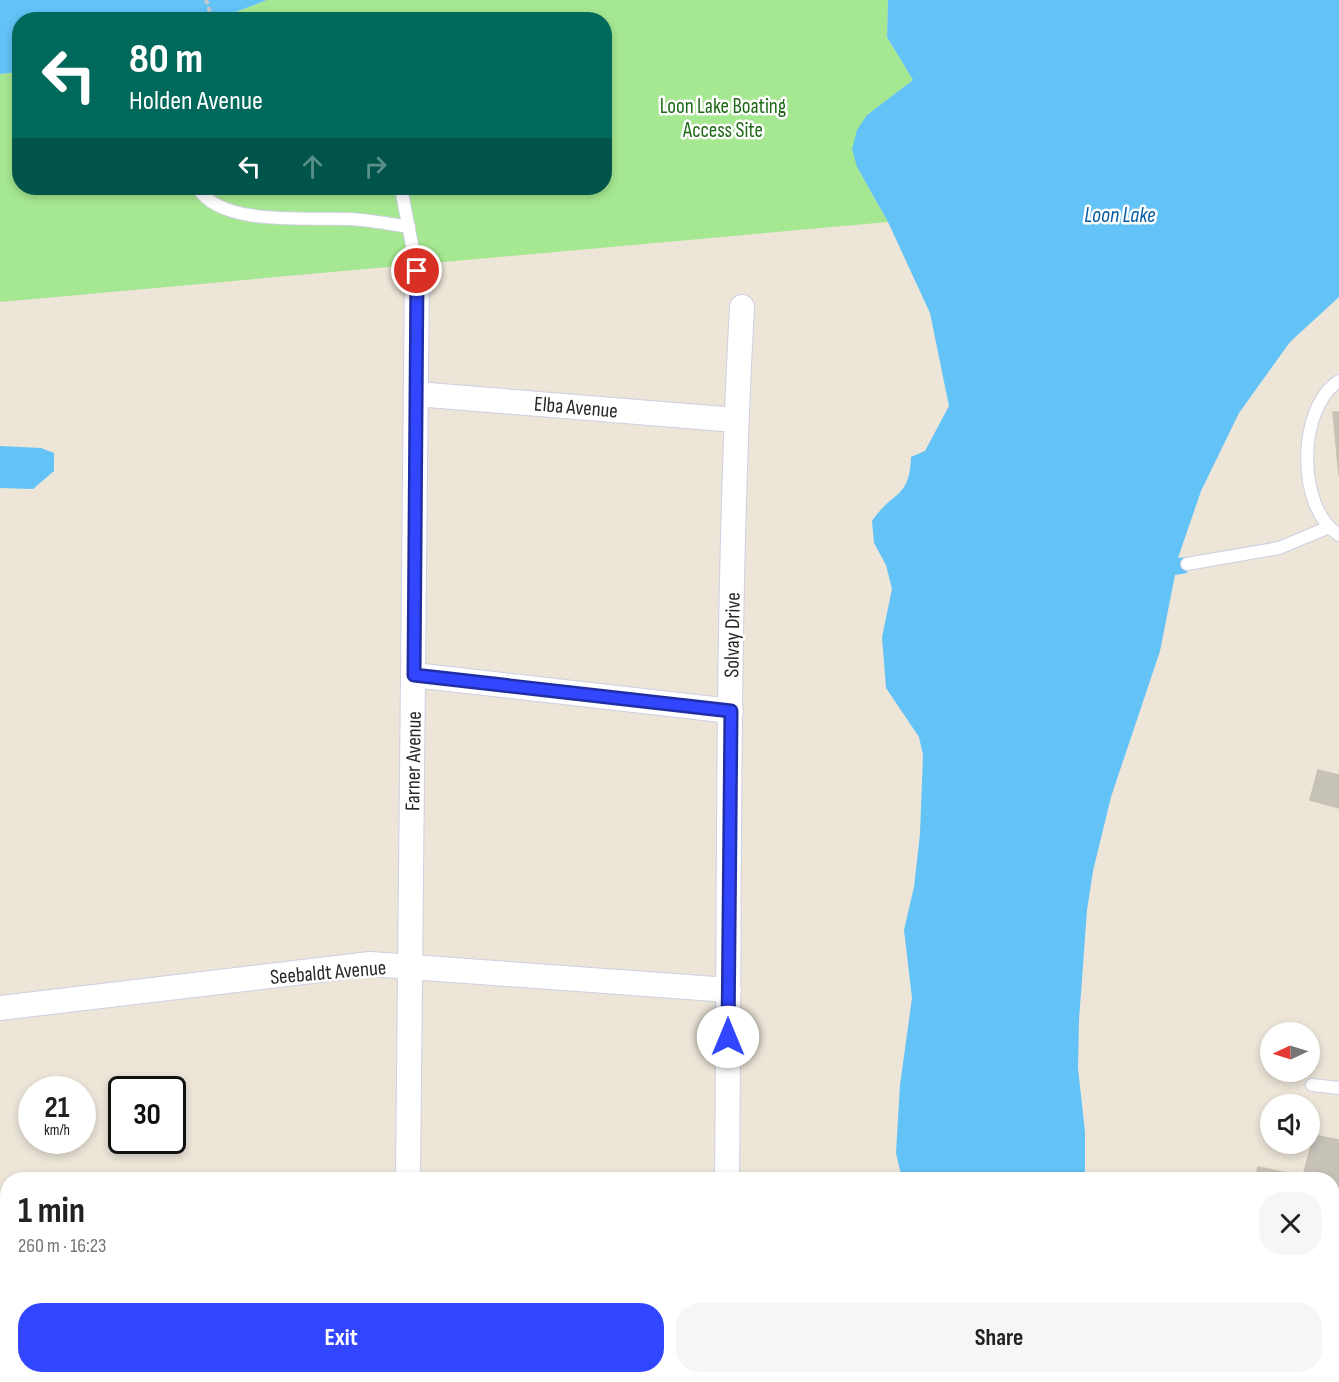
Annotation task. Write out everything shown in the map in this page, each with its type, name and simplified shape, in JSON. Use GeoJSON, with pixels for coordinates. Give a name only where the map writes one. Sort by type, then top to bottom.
{"type":"FeatureCollection","features":[{"type":"Feature","properties":{"kind":"street","name":"Farner Avenue"},"geometry":{"type":"LineString","coordinates":[[408,1172],[417,271]]}},
{"type":"Feature","properties":{"kind":"street","name":"Solvay Drive"},"geometry":{"type":"LineString","coordinates":[[727,1172],[736,420],[742,307]]}},
{"type":"Feature","properties":{"kind":"street","name":"Elba Avenue"},"geometry":{"type":"LineString","coordinates":[[416,394],[736,420]]}},
{"type":"Feature","properties":{"kind":"street"},"geometry":{"type":"LineString","coordinates":[[414,675],[731,711]]}},
{"type":"Feature","properties":{"kind":"street","name":"Seebaldt Avenue"},"geometry":{"type":"LineString","coordinates":[[0,1008],[370,964],[729,990]]}},
{"type":"Feature","properties":{"kind":"lane"},"geometry":{"type":"LineString","coordinates":[[203,195],[225,209],[272,218],[352,219],[409,227]]}},
{"type":"Feature","properties":{"kind":"lane"},"geometry":{"type":"LineString","coordinates":[[403,195],[417,271]]}},
{"type":"Feature","properties":{"kind":"lane"},"geometry":{"type":"LineString","coordinates":[[1339,381],[1323,396],[1311,429],[1305,456],[1315,509],[1328,528],[1339,535]]}},
{"type":"Feature","properties":{"kind":"lane"},"geometry":{"type":"LineString","coordinates":[[1187,564],[1279,549],[1328,528]]}},
{"type":"Feature","properties":{"kind":"lane"},"geometry":{"type":"LineString","coordinates":[[1312,1085],[1339,1088]]}},
{"type":"Feature","properties":{"kind":"green space","name":"Loon Lake Boating Access Site"},"geometry":{"type":"Polygon","coordinates":[[[267,0],[888,0],[887,37],[913,80],[867,115],[857,167],[888,222],[0,302],[0,74],[12,73],[12,195],[612,195],[612,12],[235,12],[267,0]]]}},
{"type":"Feature","properties":{"kind":"water"},"geometry":{"type":"Polygon","coordinates":[[[0,0],[267,0],[235,12],[12,12],[12,73],[0,74],[0,0]]]}},
{"type":"Feature","properties":{"kind":"water","name":"Loon Lake"},"geometry":{"type":"Polygon","coordinates":[[[888,0],[1339,0],[1339,297],[1290,342],[1239,413],[1201,491],[1178,558],[1186,557],[1187,573],[1175,575],[1160,651],[1111,797],[1093,871],[1087,910],[1078,1068],[1085,1132],[1085,1172],[900,1172],[896,1153],[900,1085],[912,998],[904,930],[914,887],[920,834],[923,755],[919,737],[886,688],[882,637],[892,589],[886,565],[874,543],[872,521],[903,488],[910,471],[911,457],[925,451],[949,406],[930,313],[888,222],[857,167],[852,149],[857,130],[867,115],[913,80],[887,37],[888,0]]]}},
{"type":"Feature","properties":{"kind":"water"},"geometry":{"type":"Polygon","coordinates":[[[0,446],[41,448],[54,453],[54,471],[33,489],[0,488],[0,446]]]}},
{"type":"Feature","properties":{"kind":"building"},"geometry":{"type":"Polygon","coordinates":[[[1333,412],[1339,412],[1339,475],[1333,412]]]}},
{"type":"Feature","properties":{"kind":"building"},"geometry":{"type":"Polygon","coordinates":[[[1318,770],[1339,775],[1339,808],[1310,800],[1318,770]]]}},
{"type":"Feature","properties":{"kind":"building"},"geometry":{"type":"Polygon","coordinates":[[[1320,1136],[1339,1140],[1339,1172],[1304,1172],[1309,1154],[1320,1154],[1320,1136]]]}},
{"type":"Feature","properties":{"kind":"building"},"geometry":{"type":"Polygon","coordinates":[[[1258,1167],[1283,1172],[1257,1172],[1258,1167]]]}},
{"type":"Feature","properties":{"kind":"route"},"geometry":{"type":"LineString","coordinates":[[417,271],[414,675],[731,711],[728,1037]]}}]}
